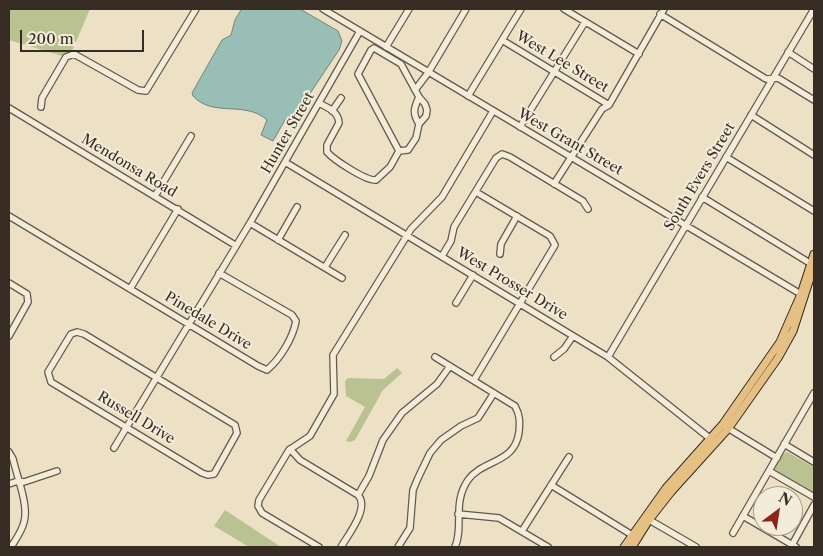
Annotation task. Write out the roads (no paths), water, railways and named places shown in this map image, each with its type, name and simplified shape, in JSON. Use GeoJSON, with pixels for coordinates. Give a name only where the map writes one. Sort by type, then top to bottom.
{"type":"FeatureCollection","features":[{"type":"Feature","properties":{"kind":"main road"},"geometry":{"type":"LineString","coordinates":[[631,547],[649,514],[669,484],[714,441],[770,370],[793,331],[813,265],[814,254]]}},
{"type":"Feature","properties":{"kind":"main road"},"geometry":{"type":"LineString","coordinates":[[726,427],[745,393],[780,342],[803,295]]}},
{"type":"Feature","properties":{"kind":"main road"},"geometry":{"type":"LineString","coordinates":[[624,547],[632,535],[714,441]]}},
{"type":"Feature","properties":{"kind":"main road"},"geometry":{"type":"LineString","coordinates":[[631,547],[633,542],[632,535]]}},
{"type":"Feature","properties":{"kind":"street"},"geometry":{"type":"LineString","coordinates":[[42,107],[42,98],[66,57],[74,54],[138,90],[146,91],[196,9]]}},
{"type":"Feature","properties":{"kind":"street","name":"West Grant Street"},"geometry":{"type":"LineString","coordinates":[[323,9],[803,295]]}},
{"type":"Feature","properties":{"kind":"street"},"geometry":{"type":"LineString","coordinates":[[386,48],[410,9]]}},
{"type":"Feature","properties":{"kind":"street"},"geometry":{"type":"LineString","coordinates":[[415,90],[428,73],[466,9]]}},
{"type":"Feature","properties":{"kind":"street"},"geometry":{"type":"LineString","coordinates":[[468,96],[521,9]]}},
{"type":"Feature","properties":{"kind":"street"},"geometry":{"type":"LineString","coordinates":[[564,9],[639,54]]}},
{"type":"Feature","properties":{"kind":"street","name":"South Evers Street"},"geometry":{"type":"LineString","coordinates":[[608,357],[814,9]]}},
{"type":"Feature","properties":{"kind":"street"},"geometry":{"type":"LineString","coordinates":[[554,184],[570,156],[602,109],[608,105],[662,11],[766,79],[778,78],[814,100]]}},
{"type":"Feature","properties":{"kind":"street"},"geometry":{"type":"LineString","coordinates":[[520,127],[585,22]]}},
{"type":"Feature","properties":{"kind":"street","name":"Hunter Street"},"geometry":{"type":"LineString","coordinates":[[188,324],[250,223],[360,31]]}},
{"type":"Feature","properties":{"kind":"street","name":"West Lee Street"},"geometry":{"type":"LineString","coordinates":[[502,40],[608,105]]}},
{"type":"Feature","properties":{"kind":"street"},"geometry":{"type":"LineString","coordinates":[[375,48],[399,62],[427,110],[426,116],[419,124],[416,138],[408,150],[399,151],[358,73],[371,50],[375,48]]}},
{"type":"Feature","properties":{"kind":"street"},"geometry":{"type":"LineString","coordinates":[[788,52],[814,69]]}},
{"type":"Feature","properties":{"kind":"street"},"geometry":{"type":"LineString","coordinates":[[419,97],[413,115],[419,124]]}},
{"type":"Feature","properties":{"kind":"street"},"geometry":{"type":"LineString","coordinates":[[332,111],[341,98]]}},
{"type":"Feature","properties":{"kind":"street"},"geometry":{"type":"LineString","coordinates":[[319,103],[338,116],[339,123],[327,144],[327,152],[332,158],[368,180],[379,178],[390,167],[399,151]]}},
{"type":"Feature","properties":{"kind":"street","name":"Mendonsa Road"},"geometry":{"type":"LineString","coordinates":[[9,108],[235,245]]}},
{"type":"Feature","properties":{"kind":"street"},"geometry":{"type":"LineString","coordinates":[[319,547],[262,513],[258,506],[259,500],[290,449],[310,436],[334,394],[333,355],[407,235],[419,220],[442,198],[493,111]]}},
{"type":"Feature","properties":{"kind":"street"},"geometry":{"type":"LineString","coordinates":[[751,115],[814,155]]}},
{"type":"Feature","properties":{"kind":"street"},"geometry":{"type":"LineString","coordinates":[[155,196],[191,136]]}},
{"type":"Feature","properties":{"kind":"street"},"geometry":{"type":"LineString","coordinates":[[442,256],[451,241],[454,227],[496,158],[502,154],[584,201],[588,209]]}},
{"type":"Feature","properties":{"kind":"street"},"geometry":{"type":"LineString","coordinates":[[726,157],[814,211]]}},
{"type":"Feature","properties":{"kind":"street","name":"West Prosser Drive"},"geometry":{"type":"LineString","coordinates":[[285,162],[608,357],[714,441]]}},
{"type":"Feature","properties":{"kind":"street"},"geometry":{"type":"LineString","coordinates":[[474,380],[555,245],[550,236],[476,192]]}},
{"type":"Feature","properties":{"kind":"street"},"geometry":{"type":"LineString","coordinates":[[702,197],[813,265]]}},
{"type":"Feature","properties":{"kind":"street"},"geometry":{"type":"LineString","coordinates":[[278,240],[297,207]]}},
{"type":"Feature","properties":{"kind":"street"},"geometry":{"type":"LineString","coordinates":[[130,289],[178,209]]}},
{"type":"Feature","properties":{"kind":"street","name":"Pinedale Drive"},"geometry":{"type":"LineString","coordinates":[[9,216],[267,370],[276,363],[295,330],[296,322],[292,315],[219,273]]}},
{"type":"Feature","properties":{"kind":"street"},"geometry":{"type":"LineString","coordinates":[[500,254],[501,244],[516,216]]}},
{"type":"Feature","properties":{"kind":"street"},"geometry":{"type":"LineString","coordinates":[[250,223],[342,278]]}},
{"type":"Feature","properties":{"kind":"street"},"geometry":{"type":"LineString","coordinates":[[325,267],[345,235]]}},
{"type":"Feature","properties":{"kind":"street"},"geometry":{"type":"LineString","coordinates":[[456,303],[473,275]]}},
{"type":"Feature","properties":{"kind":"street"},"geometry":{"type":"LineString","coordinates":[[9,283],[27,294],[28,302],[9,336]]}},
{"type":"Feature","properties":{"kind":"street"},"geometry":{"type":"LineString","coordinates":[[114,448],[188,324]]}},
{"type":"Feature","properties":{"kind":"street","name":"Russell Drive"},"geometry":{"type":"LineString","coordinates":[[77,332],[84,334],[157,377],[235,425],[237,433],[214,474],[202,473],[51,382],[48,372],[71,334],[77,332]]}},
{"type":"Feature","properties":{"kind":"street"},"geometry":{"type":"LineString","coordinates":[[554,357],[564,349],[573,336]]}},
{"type":"Feature","properties":{"kind":"street"},"geometry":{"type":"LineString","coordinates":[[435,357],[515,406],[519,413],[520,422],[518,439],[510,453],[480,469],[468,480],[461,495],[458,514],[458,538],[455,547]]}},
{"type":"Feature","properties":{"kind":"street"},"geometry":{"type":"LineString","coordinates":[[358,495],[369,476],[383,440],[402,413],[437,384],[450,366]]}},
{"type":"Feature","properties":{"kind":"street"},"geometry":{"type":"LineString","coordinates":[[398,547],[410,528],[414,490],[430,453],[441,440],[478,418],[494,393]]}},
{"type":"Feature","properties":{"kind":"street"},"geometry":{"type":"LineString","coordinates":[[733,533],[813,398]]}},
{"type":"Feature","properties":{"kind":"street"},"geometry":{"type":"LineString","coordinates":[[726,427],[777,458]]}},
{"type":"Feature","properties":{"kind":"street"},"geometry":{"type":"LineString","coordinates":[[784,444],[814,462]]}},
{"type":"Feature","properties":{"kind":"street"},"geometry":{"type":"LineString","coordinates":[[290,449],[300,460],[362,498],[358,519],[341,547]]}},
{"type":"Feature","properties":{"kind":"street"},"geometry":{"type":"LineString","coordinates":[[9,452],[13,459],[26,510],[23,527],[11,547]]}},
{"type":"Feature","properties":{"kind":"street"},"geometry":{"type":"LineString","coordinates":[[522,532],[569,458]]}},
{"type":"Feature","properties":{"kind":"street"},"geometry":{"type":"LineString","coordinates":[[9,484],[18,481],[24,482],[57,471]]}},
{"type":"Feature","properties":{"kind":"street"},"geometry":{"type":"LineString","coordinates":[[769,471],[814,497]]}},
{"type":"Feature","properties":{"kind":"street"},"geometry":{"type":"LineString","coordinates":[[551,484],[632,535]]}},
{"type":"Feature","properties":{"kind":"street"},"geometry":{"type":"LineString","coordinates":[[743,516],[794,546],[814,505]]}},
{"type":"Feature","properties":{"kind":"street"},"geometry":{"type":"LineString","coordinates":[[458,514],[499,518],[548,547]]}},
{"type":"Feature","properties":{"kind":"street"},"geometry":{"type":"LineString","coordinates":[[646,519],[696,547]]}},
{"type":"Feature","properties":{"kind":"water"},"geometry":{"type":"Polygon","coordinates":[[[242,9],[300,9],[338,31],[342,41],[339,50],[297,113],[285,120],[273,141],[261,135],[267,120],[258,114],[239,109],[210,106],[201,103],[192,93],[222,40],[231,35],[235,20],[242,9]]]}}]}
